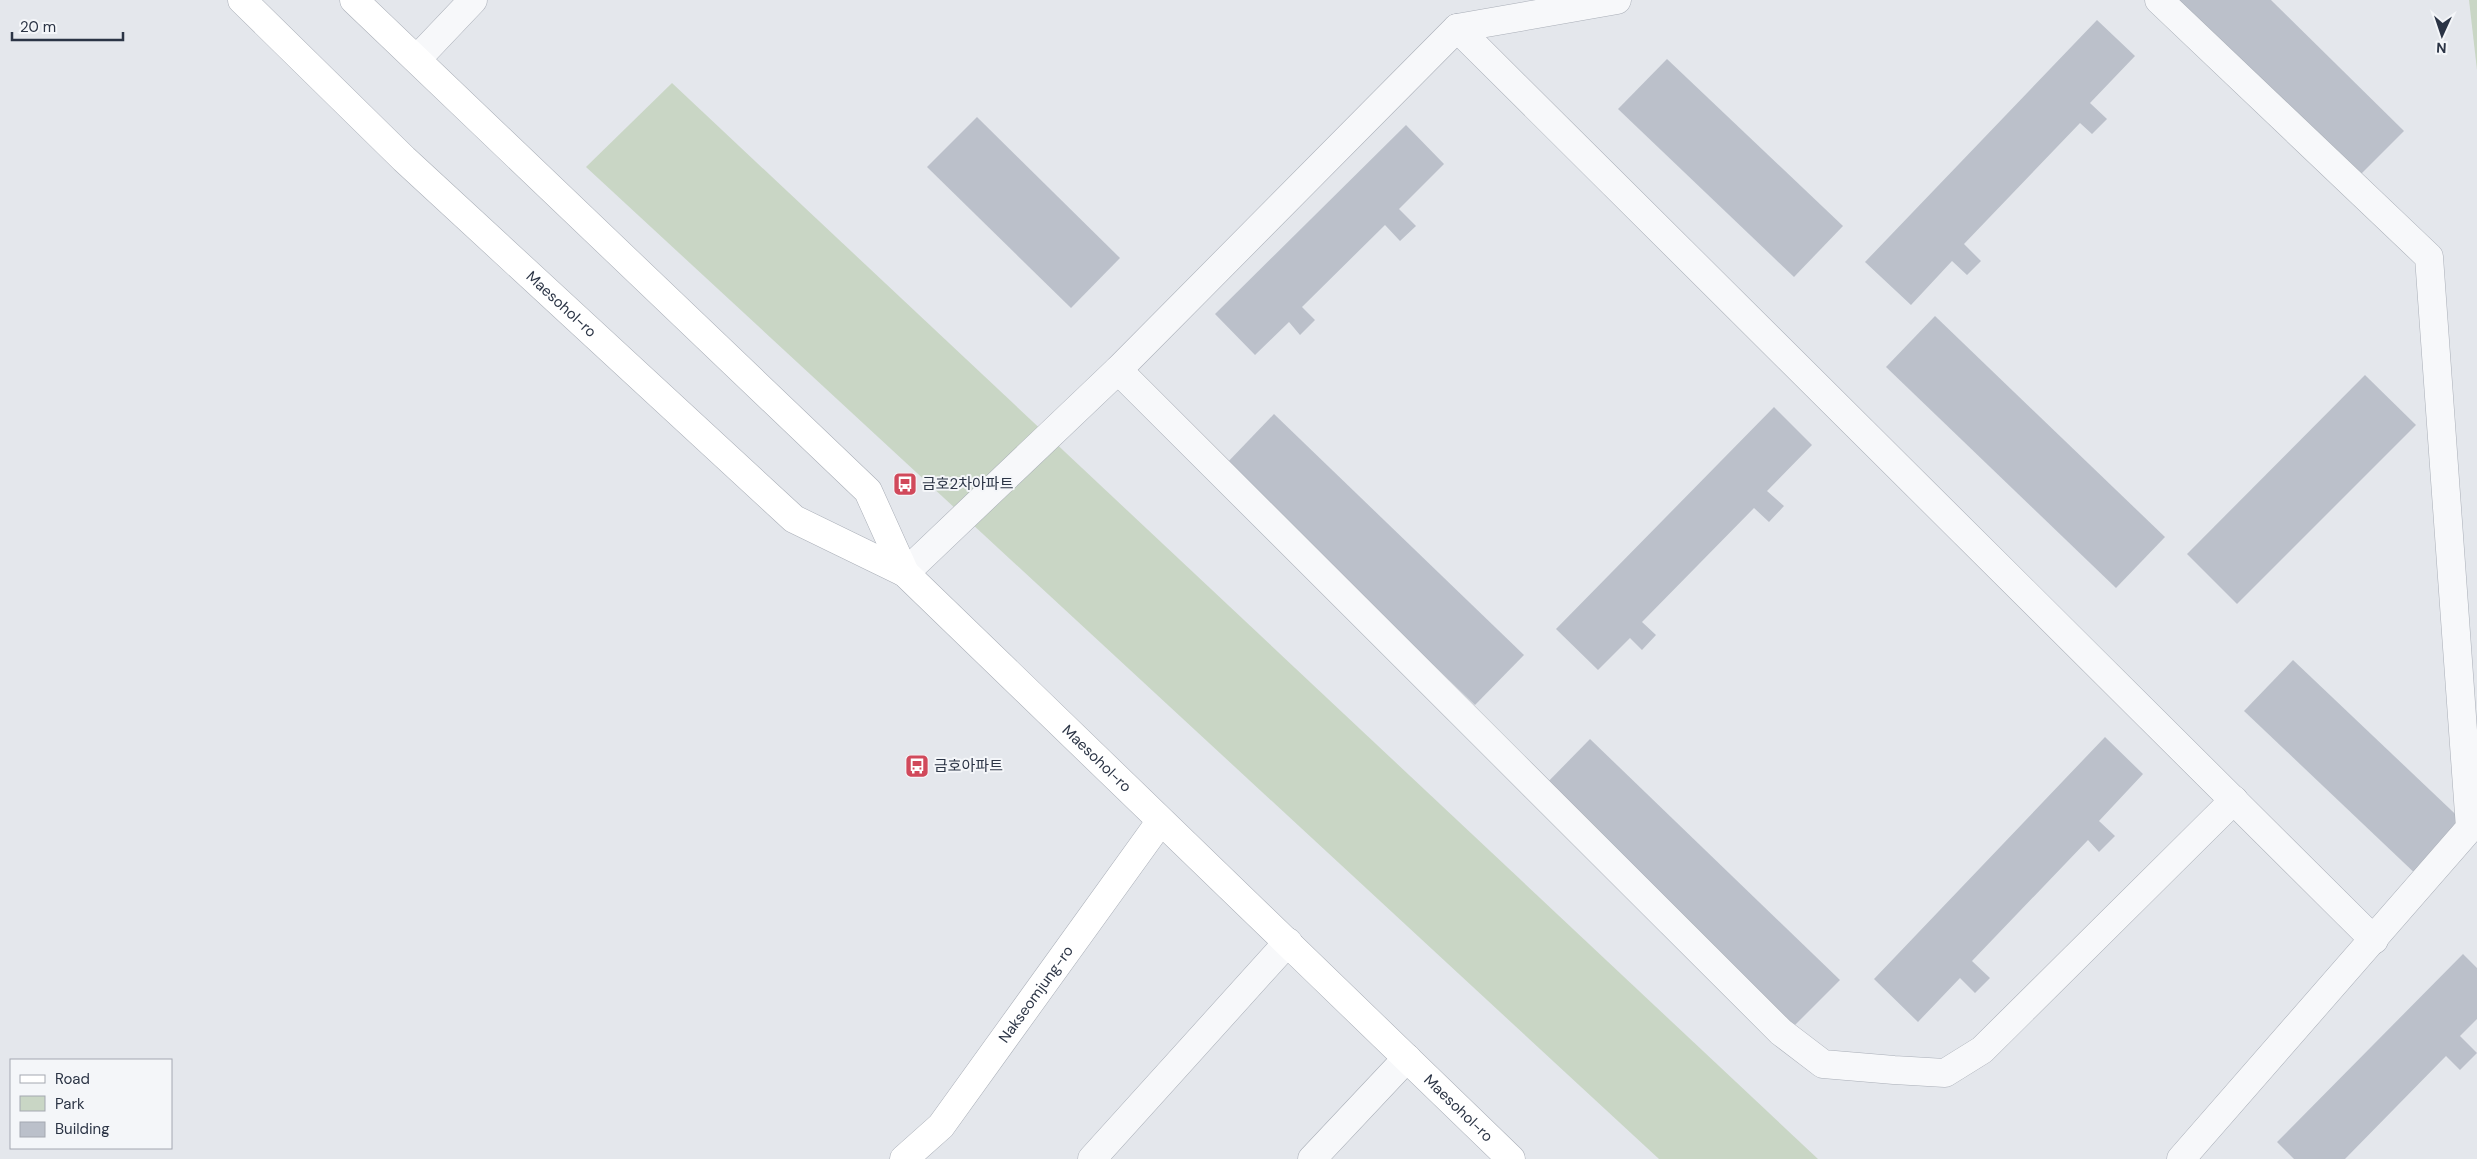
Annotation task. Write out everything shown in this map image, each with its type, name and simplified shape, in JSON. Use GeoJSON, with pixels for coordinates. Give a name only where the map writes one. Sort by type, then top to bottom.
{"type":"FeatureCollection","features":[{"type":"Feature","properties":{"kind":"main road","name":"Maesohol-ro"},"geometry":{"type":"LineString","coordinates":[[242,0],[404,159],[794,519],[906,573],[1160,822],[1288,942],[1511,1159]]}},
{"type":"Feature","properties":{"kind":"main road","name":"Maesohol-ro"},"geometry":{"type":"LineString","coordinates":[[354,0],[868,490],[906,573]]}},
{"type":"Feature","properties":{"kind":"main road","name":"Nakseomjung-ro"},"geometry":{"type":"LineString","coordinates":[[904,1159],[941,1126],[1160,822]]}},
{"type":"Feature","properties":{"kind":"street"},"geometry":{"type":"LineString","coordinates":[[417,59],[473,0]]}},
{"type":"Feature","properties":{"kind":"street"},"geometry":{"type":"LineString","coordinates":[[906,573],[1118,370],[1457,28],[1617,0]]}},
{"type":"Feature","properties":{"kind":"street"},"geometry":{"type":"LineString","coordinates":[[2159,0],[2429,257],[2470,828],[2181,1159]]}},
{"type":"Feature","properties":{"kind":"street"},"geometry":{"type":"LineString","coordinates":[[1457,28],[2374,940]]}},
{"type":"Feature","properties":{"kind":"street"},"geometry":{"type":"LineString","coordinates":[[1118,370],[1774,1025],[1823,1064],[1945,1073],[1982,1050],[2234,800]]}},
{"type":"Feature","properties":{"kind":"street"},"geometry":{"type":"LineString","coordinates":[[1092,1159],[1288,942]]}},
{"type":"Feature","properties":{"kind":"street"},"geometry":{"type":"LineString","coordinates":[[1312,1159],[1407,1058]]}},
{"type":"Feature","properties":{"kind":"green space"},"geometry":{"type":"Polygon","coordinates":[[[2469,0],[2477,0],[2477,70],[2469,0]]]}},
{"type":"Feature","properties":{"kind":"green space"},"geometry":{"type":"Polygon","coordinates":[[[672,83],[1818,1159],[1659,1159],[586,167],[672,83]]]}},
{"type":"Feature","properties":{"kind":"building"},"geometry":{"type":"Polygon","coordinates":[[[2177,0],[2271,0],[2404,131],[2354,181],[2177,0]]]}},
{"type":"Feature","properties":{"kind":"building"},"geometry":{"type":"Polygon","coordinates":[[[2097,20],[2135,56],[2090,103],[2107,119],[2092,134],[2080,123],[1964,244],[1981,261],[1967,275],[1952,261],[1911,305],[1865,262],[2097,20]]]}},
{"type":"Feature","properties":{"kind":"building"},"geometry":{"type":"Polygon","coordinates":[[[1667,59],[1843,226],[1794,277],[1618,109],[1667,59]]]}},
{"type":"Feature","properties":{"kind":"building"},"geometry":{"type":"Polygon","coordinates":[[[977,117],[1120,258],[1071,308],[927,167],[977,117]]]}},
{"type":"Feature","properties":{"kind":"building"},"geometry":{"type":"Polygon","coordinates":[[[1406,125],[1444,164],[1399,209],[1416,226],[1400,241],[1385,225],[1302,307],[1315,320],[1300,335],[1289,322],[1255,355],[1215,314],[1406,125]]]}},
{"type":"Feature","properties":{"kind":"building"},"geometry":{"type":"Polygon","coordinates":[[[1935,316],[2165,537],[2116,588],[1886,367],[1935,316]]]}},
{"type":"Feature","properties":{"kind":"building"},"geometry":{"type":"Polygon","coordinates":[[[2365,375],[2416,425],[2237,604],[2187,554],[2365,375]]]}},
{"type":"Feature","properties":{"kind":"building"},"geometry":{"type":"Polygon","coordinates":[[[1774,407],[1812,445],[1767,491],[1784,506],[1769,522],[1754,508],[1642,622],[1656,635],[1642,650],[1630,638],[1598,670],[1556,629],[1774,407]]]}},
{"type":"Feature","properties":{"kind":"building"},"geometry":{"type":"Polygon","coordinates":[[[1274,414],[1524,655],[1475,705],[1225,465],[1274,414]]]}},
{"type":"Feature","properties":{"kind":"building"},"geometry":{"type":"Polygon","coordinates":[[[2293,660],[2470,828],[2421,879],[2244,711],[2293,660]]]}},
{"type":"Feature","properties":{"kind":"building"},"geometry":{"type":"Polygon","coordinates":[[[2105,737],[2143,774],[2099,821],[2115,836],[2099,852],[2088,840],[1972,961],[1990,978],[1975,993],[1960,978],[1918,1022],[1874,979],[2105,737]]]}},
{"type":"Feature","properties":{"kind":"building"},"geometry":{"type":"Polygon","coordinates":[[[1590,739],[1840,980],[1790,1030],[1541,789],[1590,739]]]}},
{"type":"Feature","properties":{"kind":"building"},"geometry":{"type":"Polygon","coordinates":[[[2463,954],[2477,968],[2477,1019],[2460,1036],[2477,1053],[2460,1070],[2446,1056],[2345,1159],[2294,1159],[2277,1142],[2463,954]]]}},
{"type":"Feature","properties":{"kind":"place","name":"금호2차아파트"},"geometry":{"type":"Point","coordinates":[905,484]}},
{"type":"Feature","properties":{"kind":"place","name":"금호아파트"},"geometry":{"type":"Point","coordinates":[917,766]}}]}
